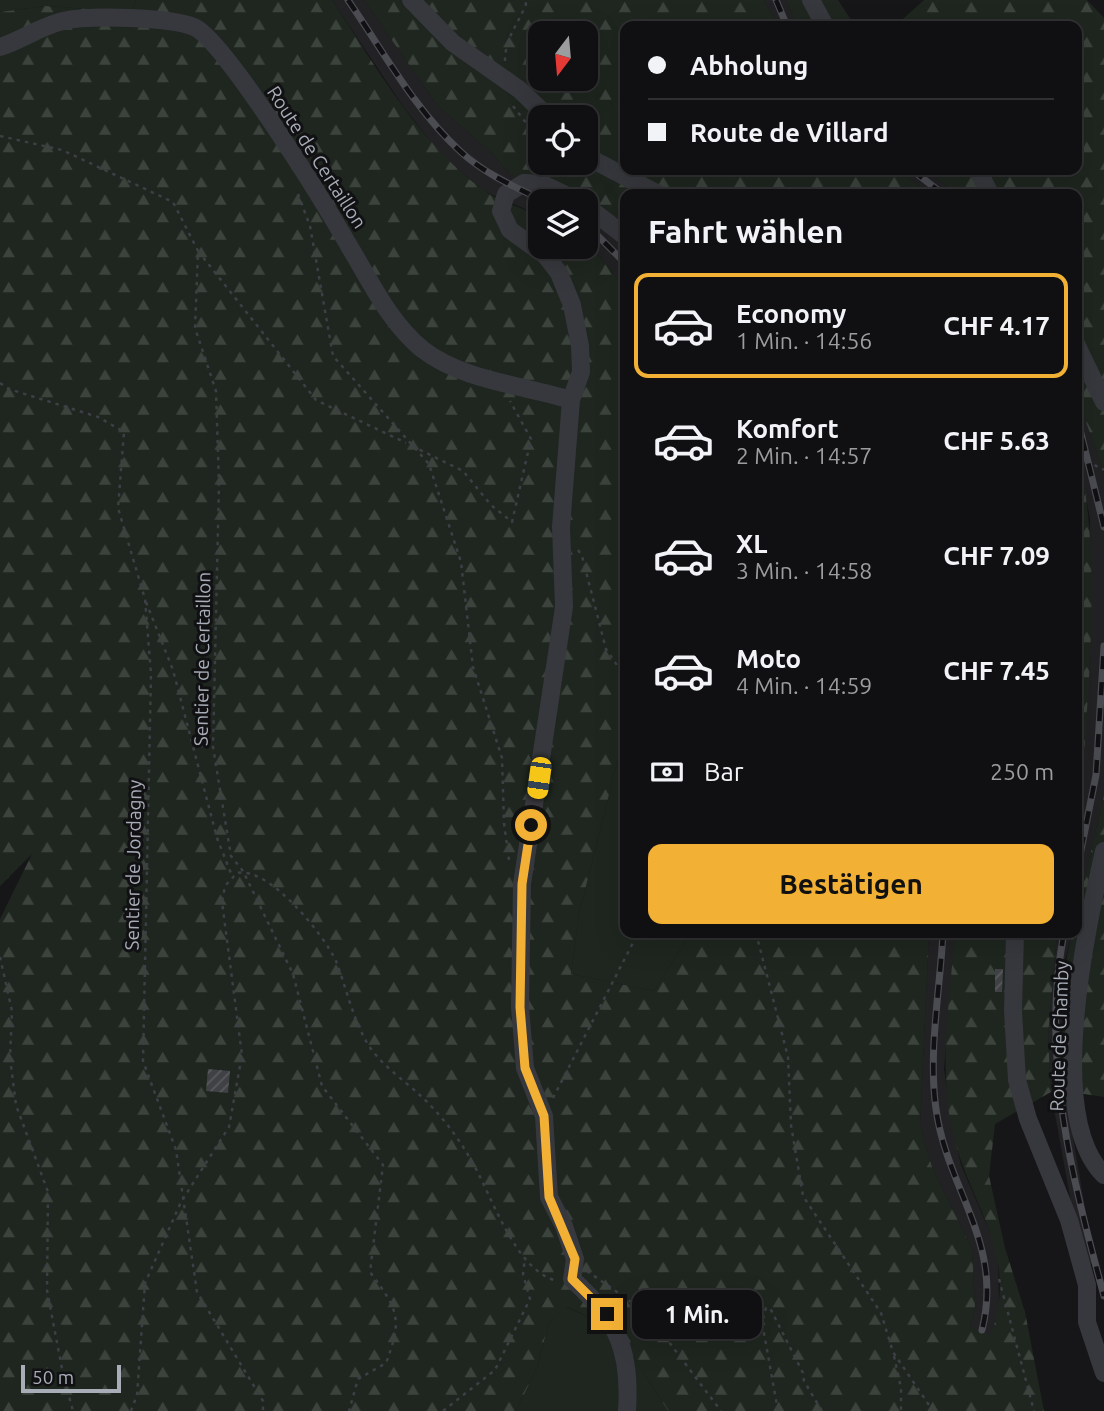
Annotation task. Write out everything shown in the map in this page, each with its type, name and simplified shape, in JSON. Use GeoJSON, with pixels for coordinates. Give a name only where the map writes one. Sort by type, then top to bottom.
{"type":"FeatureCollection","features":[{"type":"Feature","properties":{"kind":"street"},"geometry":{"type":"LineString","coordinates":[[411,0],[453,43],[514,86],[535,105]]}},
{"type":"Feature","properties":{"kind":"street"},"geometry":{"type":"LineString","coordinates":[[811,0],[822,21]]}},
{"type":"Feature","properties":{"kind":"street","name":"Route de Certaillon"},"geometry":{"type":"LineString","coordinates":[[0,47],[47,26],[76,19],[174,22],[205,34],[245,84],[339,229],[389,315],[404,332],[442,362],[571,400]]}},
{"type":"Feature","properties":{"kind":"street"},"geometry":{"type":"LineString","coordinates":[[598,162],[620,174]]}},
{"type":"Feature","properties":{"kind":"street"},"geometry":{"type":"LineString","coordinates":[[622,175],[648,189]]}},
{"type":"Feature","properties":{"kind":"street"},"geometry":{"type":"LineString","coordinates":[[528,244],[505,223],[501,205],[506,194],[524,183],[542,184],[553,189]]}},
{"type":"Feature","properties":{"kind":"street"},"geometry":{"type":"LineString","coordinates":[[598,215],[620,232]]}},
{"type":"Feature","properties":{"kind":"street"},"geometry":{"type":"LineString","coordinates":[[548,259],[568,293],[577,326],[579,387],[571,400],[561,527],[564,607],[522,884],[520,1007],[525,1068],[544,1116],[549,1197],[575,1259],[572,1279],[607,1314],[627,1357],[627,1411]]}},
{"type":"Feature","properties":{"kind":"street"},"geometry":{"type":"LineString","coordinates":[[1082,356],[1104,402]]}},
{"type":"Feature","properties":{"kind":"street","name":"Route de Chamby"},"geometry":{"type":"LineString","coordinates":[[1104,851],[1080,967],[1075,1073],[1078,1130],[1090,1159],[1104,1175]]}},
{"type":"Feature","properties":{"kind":"street"},"geometry":{"type":"LineString","coordinates":[[1014,938],[1013,1022],[1017,1080],[1028,1119],[1095,1285],[1087,1322],[1104,1373]]}},
{"type":"Feature","properties":{"kind":"path"},"geometry":{"type":"LineString","coordinates":[[524,0],[527,4],[505,45],[508,73],[514,79],[512,103],[528,125]]}},
{"type":"Feature","properties":{"kind":"path","name":"Sentier de Certaillon"},"geometry":{"type":"LineString","coordinates":[[0,136],[62,150],[173,202],[198,251],[195,328],[216,391],[219,484],[214,747],[231,856],[243,872],[293,974],[322,1087],[383,1165],[370,1272],[391,1300],[398,1331],[386,1363],[358,1379],[349,1411]]}},
{"type":"Feature","properties":{"kind":"path"},"geometry":{"type":"LineString","coordinates":[[293,184],[310,226],[333,356],[408,444],[429,464],[449,533],[461,562],[473,667],[502,758],[504,823],[510,869],[522,884]]}},
{"type":"Feature","properties":{"kind":"path"},"geometry":{"type":"LineString","coordinates":[[198,251],[316,400],[463,471],[491,505],[512,522],[531,439],[508,396]]}},
{"type":"Feature","properties":{"kind":"path","name":"Sentier de Jordagny"},"geometry":{"type":"LineString","coordinates":[[0,383],[9,389],[98,417],[124,432],[118,508],[145,599],[151,674],[144,1061],[176,1150],[181,1202],[197,1292],[262,1401],[263,1411]]}},
{"type":"Feature","properties":{"kind":"path"},"geometry":{"type":"LineString","coordinates":[[1082,459],[1104,470]]}},
{"type":"Feature","properties":{"kind":"path"},"geometry":{"type":"LineString","coordinates":[[575,546],[582,556],[606,649],[620,670]]}},
{"type":"Feature","properties":{"kind":"path"},"geometry":{"type":"LineString","coordinates":[[145,599],[173,670],[217,838],[232,876]]}},
{"type":"Feature","properties":{"kind":"path"},"geometry":{"type":"LineString","coordinates":[[131,1411],[137,1395],[145,1283],[181,1202],[229,1127],[242,1055],[222,902],[225,886],[232,876],[243,872],[267,882],[284,895],[324,941],[335,959],[367,1043],[439,1114],[471,1160],[500,1217],[525,1258],[541,1276],[557,1281],[572,1279],[584,1268],[648,1313],[721,1411]]}},
{"type":"Feature","properties":{"kind":"path"},"geometry":{"type":"LineString","coordinates":[[544,1116],[635,938]]}},
{"type":"Feature","properties":{"kind":"path"},"geometry":{"type":"LineString","coordinates":[[757,938],[788,1057],[791,1125],[803,1196],[881,1313],[901,1388],[901,1411]]}},
{"type":"Feature","properties":{"kind":"path"},"geometry":{"type":"LineString","coordinates":[[0,957],[12,1011],[10,1058],[16,1105],[48,1192],[47,1290],[73,1411]]}},
{"type":"Feature","properties":{"kind":"path"},"geometry":{"type":"LineString","coordinates":[[443,1411],[495,1370],[530,1299],[523,1274],[525,1258]]}},
{"type":"Feature","properties":{"kind":"path"},"geometry":{"type":"LineString","coordinates":[[999,1279],[1034,1411]]}},
{"type":"Feature","properties":{"kind":"path"},"geometry":{"type":"LineString","coordinates":[[778,1411],[762,1322],[766,1308],[770,1308],[803,1373],[804,1381],[822,1411]]}},
{"type":"Feature","properties":{"kind":"path"},"geometry":{"type":"LineString","coordinates":[[893,1352],[933,1411]]}},
{"type":"Feature","properties":{"kind":"shaded area"},"geometry":{"type":"Polygon","coordinates":[[[332,0],[364,0],[437,105],[494,155],[509,173],[543,189],[528,189],[528,210],[484,191],[442,156],[403,106],[332,0]]]}},
{"type":"Feature","properties":{"kind":"shaded area"},"geometry":{"type":"Polygon","coordinates":[[[764,0],[786,0],[795,21],[776,21],[764,0]]]}},
{"type":"Feature","properties":{"kind":"shaded area"},"geometry":{"type":"Polygon","coordinates":[[[905,175],[932,175],[951,189],[923,189],[905,175]]]}},
{"type":"Feature","properties":{"kind":"shaded area"},"geometry":{"type":"Polygon","coordinates":[[[598,221],[620,236],[620,282],[598,255],[598,221]]]}},
{"type":"Feature","properties":{"kind":"shaded area"},"geometry":{"type":"Polygon","coordinates":[[[1082,411],[1104,473],[1104,795],[1082,889],[1082,772],[1090,519],[1082,476],[1082,411]]]}},
{"type":"Feature","properties":{"kind":"shaded area"},"geometry":{"type":"Polygon","coordinates":[[[929,938],[955,938],[944,1069],[951,1124],[961,1165],[998,1251],[999,1311],[991,1336],[970,1328],[975,1307],[972,1249],[932,1167],[920,1126],[929,938]]]}},
{"type":"Feature","properties":{"kind":"shaded area"},"geometry":{"type":"Polygon","coordinates":[[[1057,938],[1071,938],[1063,968],[1060,1037],[1065,1091],[1092,1248],[1101,1272],[1088,1261],[1071,1202],[1051,1092],[1048,1036],[1057,938]]]}},
{"type":"Feature","properties":{"kind":"green space"},"geometry":{"type":"Polygon","coordinates":[[[0,0],[136,0],[132,12],[45,6],[0,12],[0,0]]]}},
{"type":"Feature","properties":{"kind":"green space"},"geometry":{"type":"Polygon","coordinates":[[[136,0],[332,0],[399,101],[437,148],[482,189],[528,211],[528,259],[598,259],[598,255],[620,282],[620,751],[579,914],[571,974],[654,991],[688,938],[929,938],[920,1126],[932,1167],[972,1249],[975,1307],[970,1328],[991,1335],[999,1305],[1000,1277],[996,1252],[959,1153],[948,1101],[946,1053],[955,938],[1057,938],[1048,1036],[1051,1092],[995,1124],[989,1176],[1005,1248],[1025,1312],[1044,1411],[668,1411],[616,1329],[567,1307],[549,1322],[537,1368],[516,1411],[0,1411],[0,919],[32,854],[0,886],[0,12],[45,6],[132,12],[136,0]]]}},
{"type":"Feature","properties":{"kind":"green space"},"geometry":{"type":"Polygon","coordinates":[[[364,0],[764,0],[776,21],[620,21],[620,175],[905,175],[923,189],[620,189],[620,236],[598,221],[598,189],[541,189],[509,173],[494,155],[437,105],[364,0]]]}},
{"type":"Feature","properties":{"kind":"green space"},"geometry":{"type":"Polygon","coordinates":[[[786,0],[838,0],[852,21],[795,21],[786,0]]]}},
{"type":"Feature","properties":{"kind":"green space"},"geometry":{"type":"Polygon","coordinates":[[[924,0],[1087,0],[1104,18],[1104,473],[1082,411],[1082,189],[951,189],[932,175],[1082,175],[1082,21],[901,21],[924,0]]]}},
{"type":"Feature","properties":{"kind":"green space"},"geometry":{"type":"Polygon","coordinates":[[[1082,476],[1091,576],[1082,789],[1082,476]]]}},
{"type":"Feature","properties":{"kind":"green space"},"geometry":{"type":"Polygon","coordinates":[[[620,751],[620,938],[688,938],[654,991],[571,974],[579,914],[620,751]]]}},
{"type":"Feature","properties":{"kind":"green space"},"geometry":{"type":"Polygon","coordinates":[[[1104,795],[1104,1097],[1065,1091],[1062,1051],[1063,992],[1071,938],[1082,938],[1082,889],[1104,795]]]}},
{"type":"Feature","properties":{"kind":"green space"},"geometry":{"type":"Polygon","coordinates":[[[566,1307],[616,1329],[668,1411],[516,1411],[537,1368],[549,1322],[566,1307]]]}},
{"type":"Feature","properties":{"kind":"building"},"geometry":{"type":"Polygon","coordinates":[[[995,969],[1003,969],[1002,992],[995,992],[995,969]]]}},
{"type":"Feature","properties":{"kind":"building"},"geometry":{"type":"Polygon","coordinates":[[[208,1069],[230,1071],[228,1093],[206,1091],[208,1069]]]}},
{"type":"Feature","properties":{"kind":"railway"},"geometry":{"type":"LineString","coordinates":[[348,0],[400,79],[444,136],[480,167],[528,193]]}},
{"type":"Feature","properties":{"kind":"railway"},"geometry":{"type":"LineString","coordinates":[[776,0],[785,21]]}},
{"type":"Feature","properties":{"kind":"railway"},"geometry":{"type":"LineString","coordinates":[[918,175],[937,189]]}},
{"type":"Feature","properties":{"kind":"railway"},"geometry":{"type":"LineString","coordinates":[[598,236],[620,258]]}},
{"type":"Feature","properties":{"kind":"railway"},"geometry":{"type":"LineString","coordinates":[[1082,437],[1104,527]]}},
{"type":"Feature","properties":{"kind":"railway"},"geometry":{"type":"LineString","coordinates":[[1082,845],[1096,775],[1104,646]]}},
{"type":"Feature","properties":{"kind":"railway"},"geometry":{"type":"LineString","coordinates":[[943,938],[933,1065],[936,1109],[942,1138],[980,1243],[986,1270],[987,1299],[982,1330]]}},
{"type":"Feature","properties":{"kind":"railway"},"geometry":{"type":"LineString","coordinates":[[1063,938],[1056,1025],[1063,1116],[1081,1207],[1104,1296]]}},
{"type":"Feature","properties":{"kind":"route"},"geometry":{"type":"LineString","coordinates":[[531,825],[522,884],[520,1007],[525,1068],[544,1116],[549,1197],[564,1226],[575,1259],[572,1279],[607,1314]]}}]}
